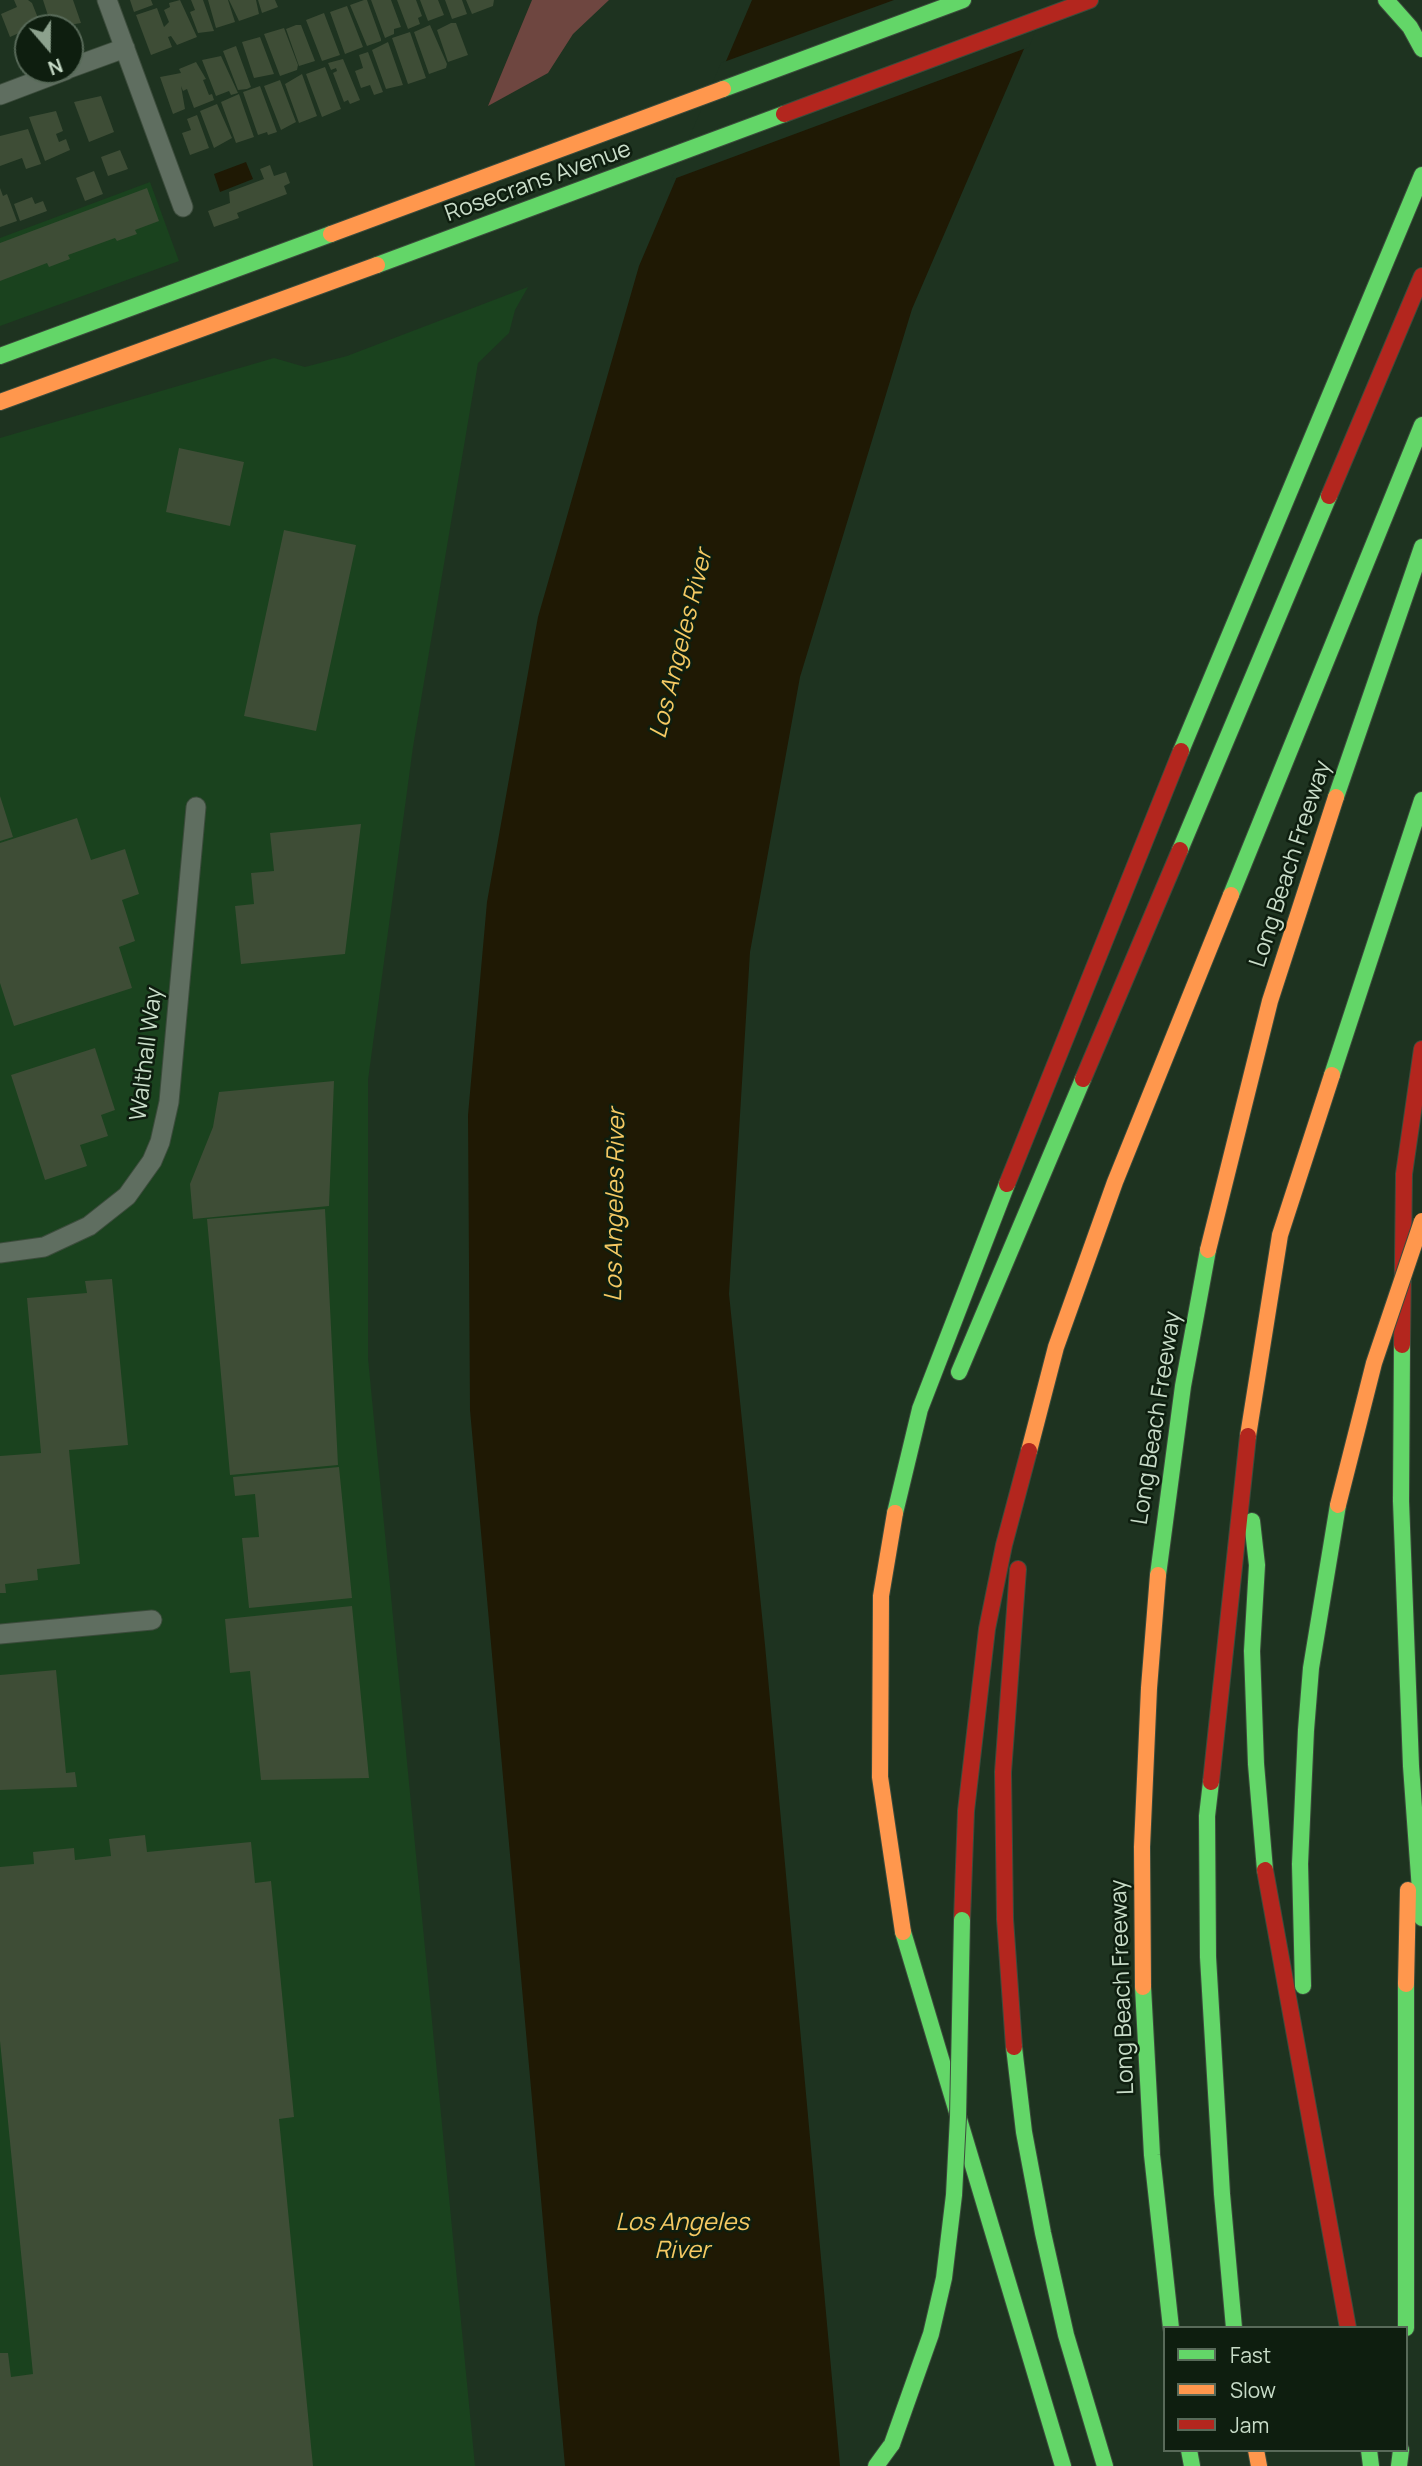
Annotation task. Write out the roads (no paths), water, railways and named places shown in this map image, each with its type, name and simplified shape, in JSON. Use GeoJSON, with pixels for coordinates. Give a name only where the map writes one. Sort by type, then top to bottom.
{"type":"FeatureCollection","features":[{"type":"Feature","properties":{"kind":"main road","name":"Rosecrans Avenue"},"geometry":{"type":"LineString","coordinates":[[0,356],[963,0]]}},
{"type":"Feature","properties":{"kind":"main road","name":"Rosecrans Avenue"},"geometry":{"type":"LineString","coordinates":[[0,402],[609,181],[1090,0]]}},
{"type":"Feature","properties":{"kind":"main road"},"geometry":{"type":"LineString","coordinates":[[1386,0],[1410,27],[1422,49]]}},
{"type":"Feature","properties":{"kind":"main road"},"geometry":{"type":"LineString","coordinates":[[1063,2466],[902,1927],[880,1777],[881,1596],[902,1475],[920,1409],[946,1338],[1225,639],[1422,175]]}},
{"type":"Feature","properties":{"kind":"main road"},"geometry":{"type":"LineString","coordinates":[[954,1387],[1422,276]]}},
{"type":"Feature","properties":{"kind":"main road"},"geometry":{"type":"LineString","coordinates":[[877,2466],[892,2444],[931,2334],[944,2278],[954,2195],[958,2117],[966,1811],[986,1629],[1004,1545],[1056,1347],[1115,1182],[1422,425]]}},
{"type":"Feature","properties":{"kind":"main road","name":"Long Beach Freeway"},"geometry":{"type":"LineString","coordinates":[[1171,2326],[1152,2155],[1143,1997],[1142,1847],[1149,1688],[1160,1554],[1183,1385],[1206,1257],[1270,1001],[1306,884],[1422,547]]}},
{"type":"Feature","properties":{"kind":"main road"},"geometry":{"type":"LineString","coordinates":[[1234,2326],[1222,2194],[1208,1957],[1207,1816],[1244,1459],[1280,1235],[1422,800]]}},
{"type":"Feature","properties":{"kind":"main road"},"geometry":{"type":"LineString","coordinates":[[1422,1049],[1404,1174],[1401,1501],[1411,1766],[1422,1918]]}},
{"type":"Feature","properties":{"kind":"main road"},"geometry":{"type":"LineString","coordinates":[[1322,2185],[1303,1986],[1300,1864],[1311,1668],[1338,1504],[1374,1363],[1422,1221]]}},
{"type":"Feature","properties":{"kind":"main road"},"geometry":{"type":"LineString","coordinates":[[1028,1458],[1003,1772],[1004,1919],[1014,2051],[1024,2132],[1066,2335],[1105,2466]]}},
{"type":"Feature","properties":{"kind":"main road"},"geometry":{"type":"LineString","coordinates":[[1244,1459],[1257,1565],[1252,1651],[1260,1829],[1265,1873],[1348,2326]]}},
{"type":"Feature","properties":{"kind":"main road"},"geometry":{"type":"LineString","coordinates":[[881,1661],[898,1594]]}},
{"type":"Feature","properties":{"kind":"main road"},"geometry":{"type":"LineString","coordinates":[[1406,2326],[1405,2047],[1411,1766]]}},
{"type":"Feature","properties":{"kind":"street"},"geometry":{"type":"LineString","coordinates":[[107,0],[183,207]]}},
{"type":"Feature","properties":{"kind":"street"},"geometry":{"type":"LineString","coordinates":[[84,63],[125,48]]}},
{"type":"Feature","properties":{"kind":"street"},"geometry":{"type":"LineString","coordinates":[[0,95],[29,84]]}},
{"type":"Feature","properties":{"kind":"street","name":"Walthall Way"},"geometry":{"type":"LineString","coordinates":[[0,1253],[44,1247],[89,1226],[127,1196],[152,1161],[160,1142],[169,1102],[196,807]]}},
{"type":"Feature","properties":{"kind":"street"},"geometry":{"type":"LineString","coordinates":[[0,1633],[152,1620]]}},
{"type":"Feature","properties":{"kind":"water","name":"Los Angeles River"},"geometry":{"type":"Polygon","coordinates":[[[752,0],[1045,0],[912,309],[800,677],[750,952],[729,1294],[765,1645],[840,2466],[565,2466],[470,1410],[468,1115],[487,902],[538,617],[639,266],[752,0]]]}},
{"type":"Feature","properties":{"kind":"water"},"geometry":{"type":"Polygon","coordinates":[[[246,162],[253,179],[220,192],[214,174],[246,162]]]}}]}
